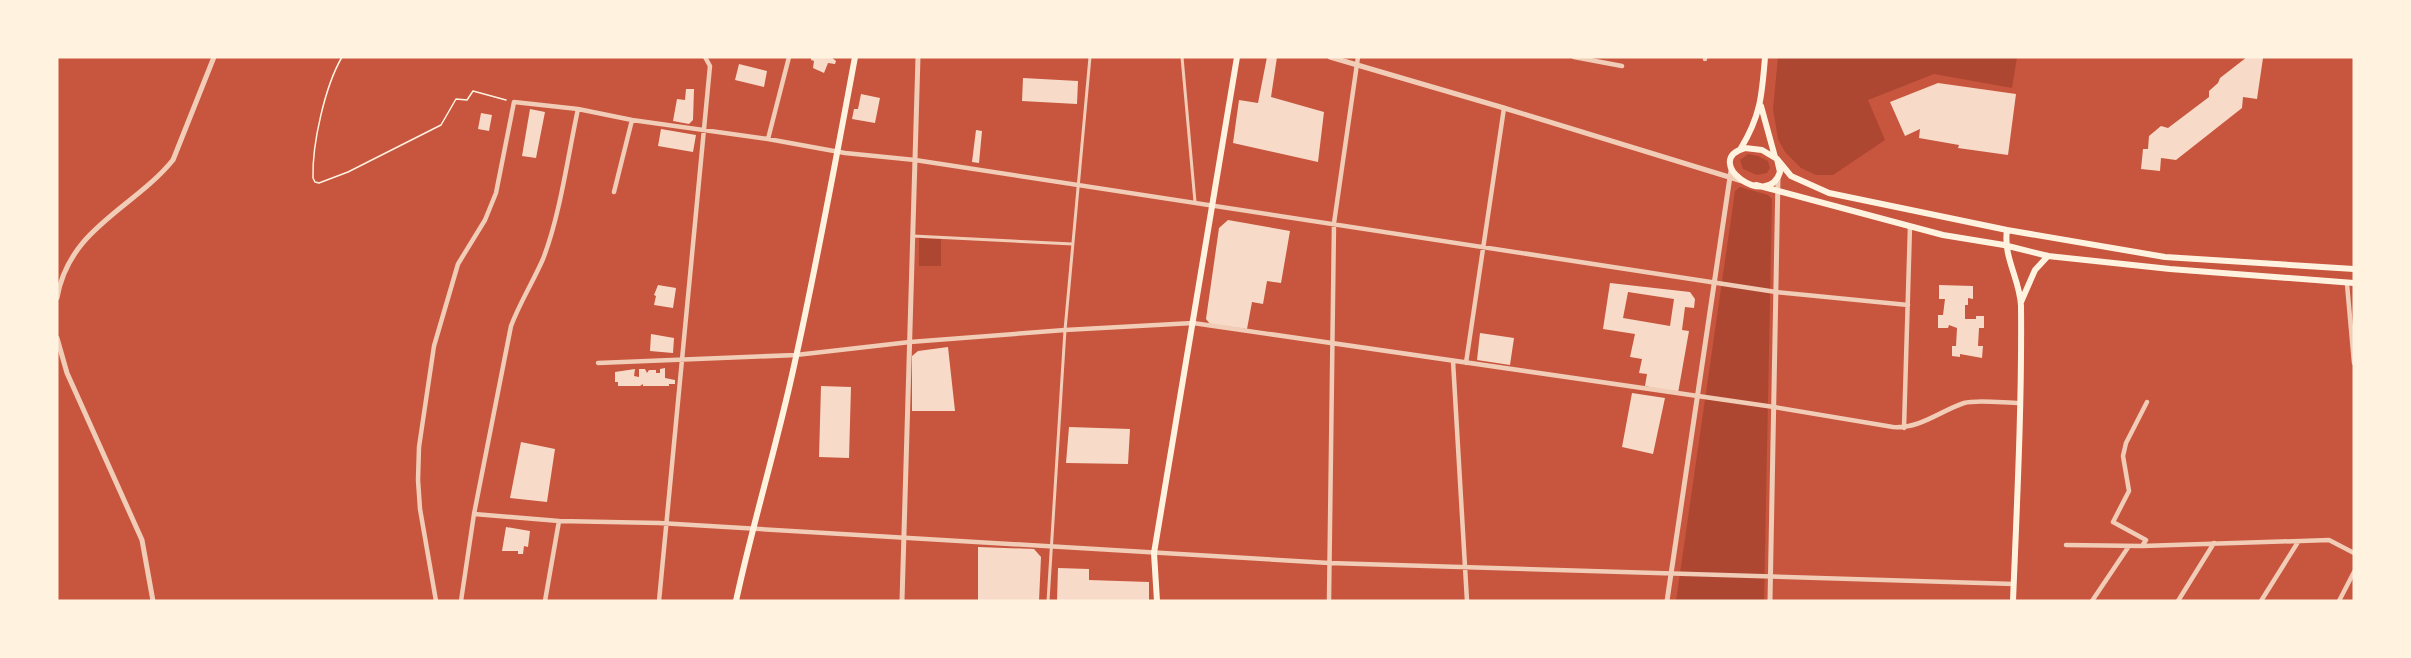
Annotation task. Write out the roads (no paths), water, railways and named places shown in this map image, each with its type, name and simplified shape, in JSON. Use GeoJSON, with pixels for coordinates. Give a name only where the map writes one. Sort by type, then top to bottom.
{"type":"FeatureCollection","features":[{"type":"Feature","properties":{"kind":"main road"},"geometry":{"type":"LineString","coordinates":[[736,601],[796,355],[855,57]]}},
{"type":"Feature","properties":{"kind":"main road"},"geometry":{"type":"LineString","coordinates":[[1156,601],[1154,553],[1237,57]]}},
{"type":"Feature","properties":{"kind":"main road"},"geometry":{"type":"LineString","coordinates":[[1765,57],[1761,106],[1752,130],[1740,149],[1731,158],[1730,174],[1746,182],[1943,235],[2004,245],[2048,256],[2350,284]]}},
{"type":"Feature","properties":{"kind":"main road"},"geometry":{"type":"LineString","coordinates":[[1756,185],[1769,185],[1778,178],[1780,169],[1761,106]]}},
{"type":"Feature","properties":{"kind":"main road"},"geometry":{"type":"LineString","coordinates":[[1740,149],[1761,150],[1776,159],[1791,176],[1829,193],[2007,230],[2165,257],[2354,269]]}},
{"type":"Feature","properties":{"kind":"main road"},"geometry":{"type":"LineString","coordinates":[[2007,230],[2004,245],[2021,303],[2013,601]]}},
{"type":"Feature","properties":{"kind":"main road"},"geometry":{"type":"LineString","coordinates":[[2021,303],[2035,270],[2048,256]]}},
{"type":"Feature","properties":{"kind":"street"},"geometry":{"type":"LineString","coordinates":[[57,298],[59,287],[84,239],[101,222],[163,173],[173,160],[214,57]]}},
{"type":"Feature","properties":{"kind":"street"},"geometry":{"type":"LineString","coordinates":[[659,601],[710,66],[704,57]]}},
{"type":"Feature","properties":{"kind":"street"},"geometry":{"type":"LineString","coordinates":[[768,139],[789,57]]}},
{"type":"Feature","properties":{"kind":"street"},"geometry":{"type":"LineString","coordinates":[[902,601],[918,57]]}},
{"type":"Feature","properties":{"kind":"street"},"geometry":{"type":"LineString","coordinates":[[1048,601],[1065,330],[1090,57]]}},
{"type":"Feature","properties":{"kind":"street"},"geometry":{"type":"LineString","coordinates":[[1182,57],[1195,202]]}},
{"type":"Feature","properties":{"kind":"street"},"geometry":{"type":"LineString","coordinates":[[1330,57],[1730,174],[1667,601]]}},
{"type":"Feature","properties":{"kind":"street"},"geometry":{"type":"LineString","coordinates":[[1329,601],[1334,223],[1358,57]]}},
{"type":"Feature","properties":{"kind":"street"},"geometry":{"type":"LineString","coordinates":[[1574,57],[1622,66]]}},
{"type":"Feature","properties":{"kind":"street"},"geometry":{"type":"LineString","coordinates":[[436,601],[420,509],[418,480],[419,447],[434,346],[458,264],[486,220],[496,193],[514,102],[578,109],[632,120],[768,139],[838,152],[915,160],[1078,184],[1776,292],[1908,305]]}},
{"type":"Feature","properties":{"kind":"street"},"geometry":{"type":"LineString","coordinates":[[1467,363],[1504,108]]}},
{"type":"Feature","properties":{"kind":"street"},"geometry":{"type":"LineString","coordinates":[[461,601],[474,514],[511,326],[519,305],[543,259],[549,241],[578,109]]}},
{"type":"Feature","properties":{"kind":"street"},"geometry":{"type":"LineString","coordinates":[[614,192],[632,120]]}},
{"type":"Feature","properties":{"kind":"street"},"geometry":{"type":"LineString","coordinates":[[1770,601],[1778,178]]}},
{"type":"Feature","properties":{"kind":"street"},"geometry":{"type":"LineString","coordinates":[[1904,428],[1910,226]]}},
{"type":"Feature","properties":{"kind":"street"},"geometry":{"type":"LineString","coordinates":[[913,236],[1073,244]]}},
{"type":"Feature","properties":{"kind":"street"},"geometry":{"type":"LineString","coordinates":[[2350,284],[2354,363]]}},
{"type":"Feature","properties":{"kind":"street"},"geometry":{"type":"LineString","coordinates":[[598,363],[796,355],[910,342],[1193,323],[1904,428],[1923,422],[1966,402],[2020,403]]}},
{"type":"Feature","properties":{"kind":"street"},"geometry":{"type":"LineString","coordinates":[[57,338],[67,373],[142,540],[153,601]]}},
{"type":"Feature","properties":{"kind":"street"},"geometry":{"type":"LineString","coordinates":[[1453,361],[1467,601]]}},
{"type":"Feature","properties":{"kind":"street"},"geometry":{"type":"LineString","coordinates":[[2142,546],[2146,540],[2113,522],[2129,492],[2123,456],[2126,443],[2147,402]]}},
{"type":"Feature","properties":{"kind":"street"},"geometry":{"type":"LineString","coordinates":[[474,514],[559,521],[666,523],[1329,563],[2014,584]]}},
{"type":"Feature","properties":{"kind":"street"},"geometry":{"type":"LineString","coordinates":[[545,601],[559,521]]}},
{"type":"Feature","properties":{"kind":"street"},"geometry":{"type":"LineString","coordinates":[[2066,545],[2142,546],[2330,540],[2354,553]]}},
{"type":"Feature","properties":{"kind":"street"},"geometry":{"type":"LineString","coordinates":[[2261,601],[2298,542]]}},
{"type":"Feature","properties":{"kind":"street"},"geometry":{"type":"LineString","coordinates":[[2178,601],[2214,543]]}},
{"type":"Feature","properties":{"kind":"street"},"geometry":{"type":"LineString","coordinates":[[2092,601],[2129,546]]}},
{"type":"Feature","properties":{"kind":"street"},"geometry":{"type":"LineString","coordinates":[[2339,601],[2354,572]]}}]}
